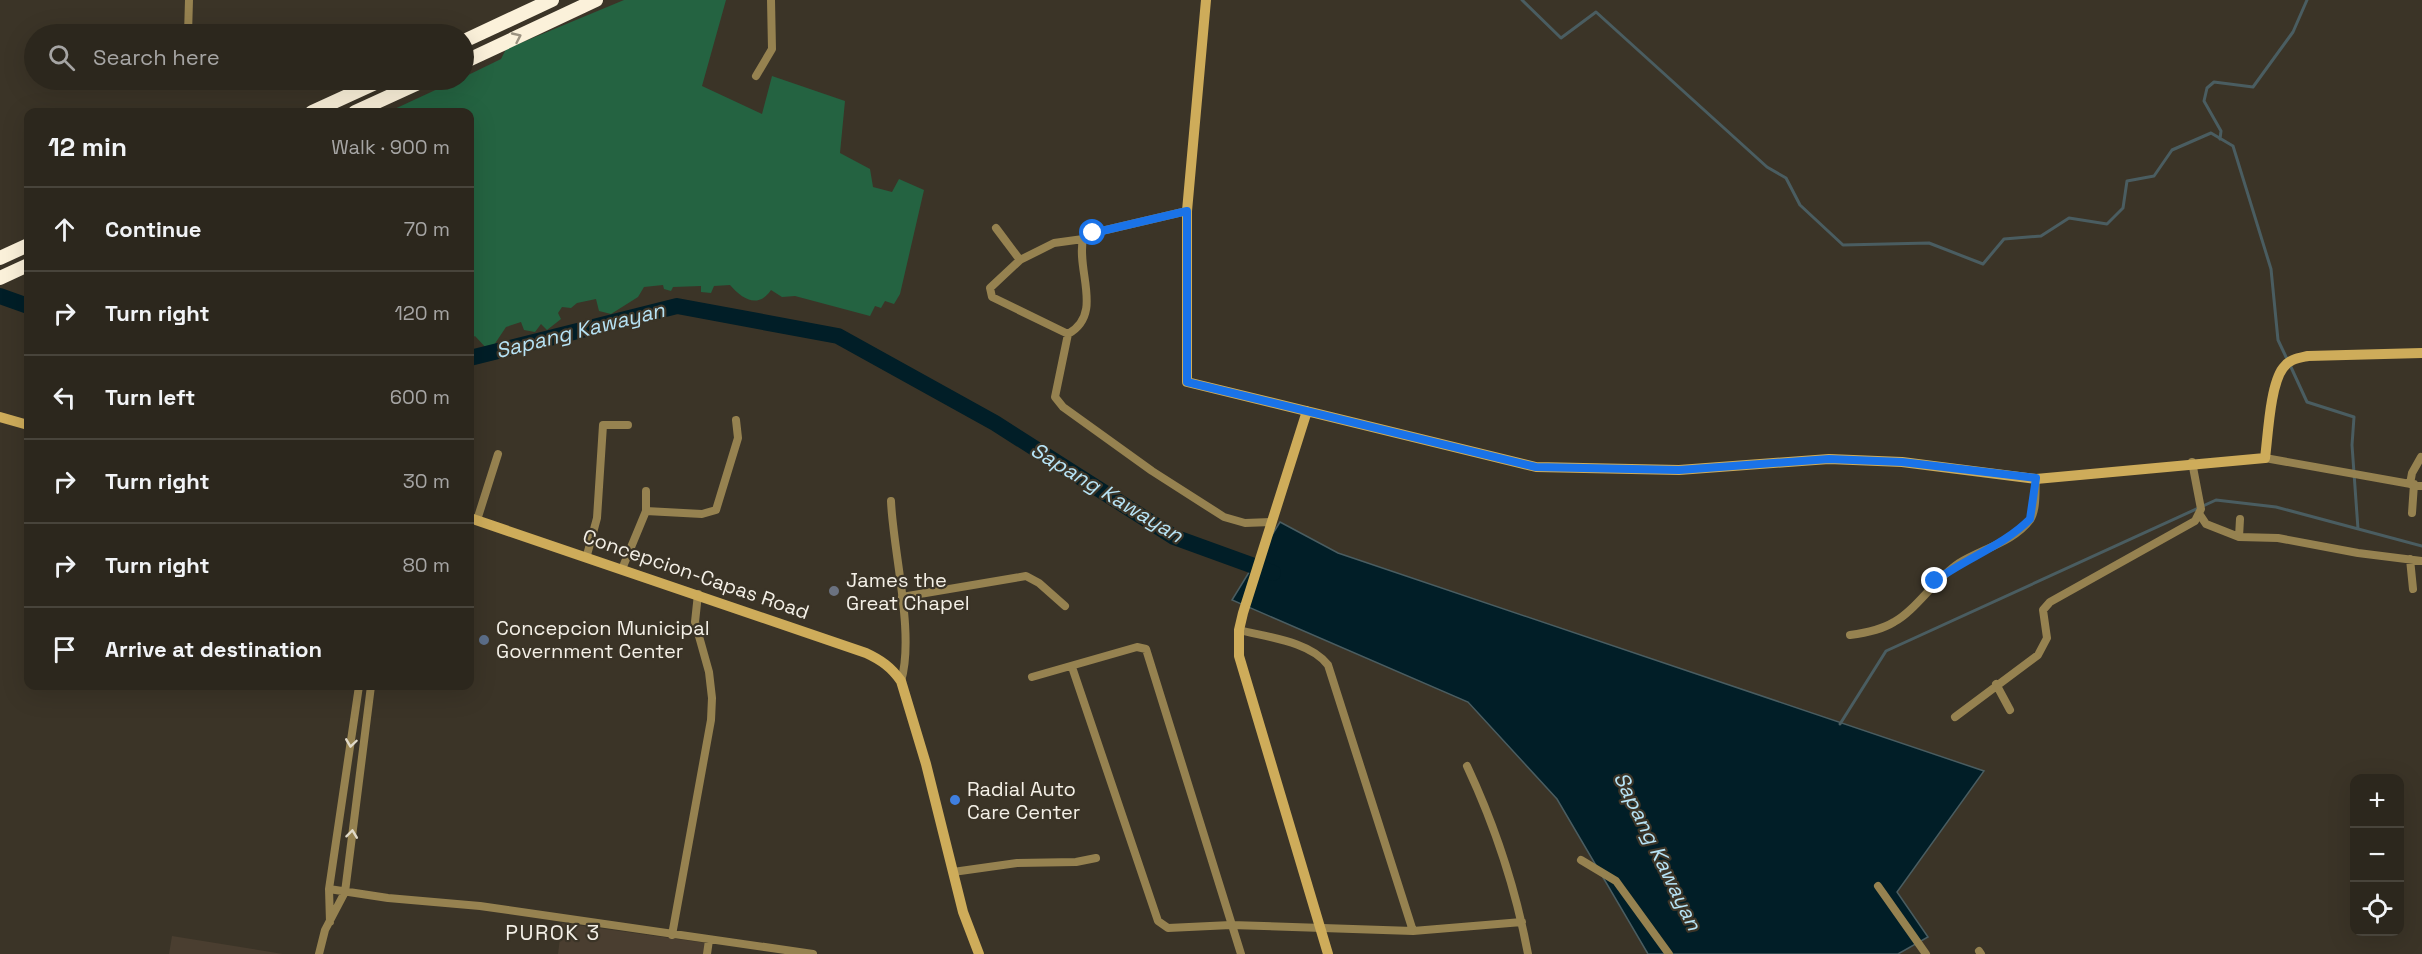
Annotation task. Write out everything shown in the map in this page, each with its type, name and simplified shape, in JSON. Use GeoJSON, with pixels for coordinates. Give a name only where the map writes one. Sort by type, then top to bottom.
{"type":"FeatureCollection","features":[{"type":"Feature","properties":{"kind":"highway"},"geometry":{"type":"LineString","coordinates":[[474,36],[552,0]]}},
{"type":"Feature","properties":{"kind":"highway"},"geometry":{"type":"LineString","coordinates":[[474,57],[596,0]]}},
{"type":"Feature","properties":{"kind":"highway"},"geometry":{"type":"LineString","coordinates":[[321,108],[360,90]]}},
{"type":"Feature","properties":{"kind":"highway"},"geometry":{"type":"LineString","coordinates":[[364,108],[403,90]]}},
{"type":"Feature","properties":{"kind":"highway"},"geometry":{"type":"LineString","coordinates":[[0,258],[24,247]]}},
{"type":"Feature","properties":{"kind":"highway"},"geometry":{"type":"LineString","coordinates":[[0,278],[24,267]]}},
{"type":"Feature","properties":{"kind":"street"},"geometry":{"type":"LineString","coordinates":[[188,24],[189,0]]}},
{"type":"Feature","properties":{"kind":"street"},"geometry":{"type":"LineString","coordinates":[[756,76],[771,49],[769,6],[771,0]]}},
{"type":"Feature","properties":{"kind":"street"},"geometry":{"type":"LineString","coordinates":[[1206,0],[1187,211],[1187,382],[1536,467],[1679,470],[1829,459],[1902,462],[2036,478],[2192,462],[2265,458],[2415,485]]}},
{"type":"Feature","properties":{"kind":"street"},"geometry":{"type":"LineString","coordinates":[[1068,334],[992,297],[990,288],[1020,260],[1054,243],[1083,239],[1093,233],[1187,211]]}},
{"type":"Feature","properties":{"kind":"street"},"geometry":{"type":"LineString","coordinates":[[996,228],[1020,260]]}},
{"type":"Feature","properties":{"kind":"street"},"geometry":{"type":"LineString","coordinates":[[1083,239],[1080,252],[1088,306],[1085,319],[1079,328],[1068,334],[1055,397],[1063,407],[1152,471],[1224,517],[1269,527]]}},
{"type":"Feature","properties":{"kind":"street"},"geometry":{"type":"LineString","coordinates":[[2265,458],[2277,381],[2283,368],[2292,359],[2308,356],[2422,353]]}},
{"type":"Feature","properties":{"kind":"street"},"geometry":{"type":"LineString","coordinates":[[1306,411],[1243,613],[1239,630],[1239,656],[1328,954]]}},
{"type":"Feature","properties":{"kind":"street"},"geometry":{"type":"LineString","coordinates":[[0,417],[24,423]]}},
{"type":"Feature","properties":{"kind":"street"},"geometry":{"type":"LineString","coordinates":[[646,511],[702,514],[716,510],[738,438],[736,420]]}},
{"type":"Feature","properties":{"kind":"street"},"geometry":{"type":"LineString","coordinates":[[587,555],[597,518],[603,425],[628,425]]}},
{"type":"Feature","properties":{"kind":"street"},"geometry":{"type":"LineString","coordinates":[[474,516],[498,454]]}},
{"type":"Feature","properties":{"kind":"street"},"geometry":{"type":"LineString","coordinates":[[2412,513],[2415,485],[2412,473],[2421,458]]}},
{"type":"Feature","properties":{"kind":"street"},"geometry":{"type":"LineString","coordinates":[[2192,462],[2201,509],[2200,515],[2206,524],[2221,532],[2239,537],[2278,538],[2358,553],[2422,561]]}},
{"type":"Feature","properties":{"kind":"street"},"geometry":{"type":"LineString","coordinates":[[1850,635],[1867,633],[1893,623],[1943,575],[1960,563],[1995,547],[2022,527],[2033,512],[2036,478]]}},
{"type":"Feature","properties":{"kind":"street"},"geometry":{"type":"LineString","coordinates":[[622,569],[646,511],[646,491]]}},
{"type":"Feature","properties":{"kind":"street"},"geometry":{"type":"LineString","coordinates":[[891,501],[892,534],[902,597],[906,665],[901,681],[963,912],[979,954]]}},
{"type":"Feature","properties":{"kind":"street"},"geometry":{"type":"LineString","coordinates":[[1955,717],[1996,684],[2038,655],[2047,638],[2042,619],[2043,610],[2050,602],[2169,537],[2200,515]]}},
{"type":"Feature","properties":{"kind":"street","name":"Concepcion-Capas Road"},"geometry":{"type":"LineString","coordinates":[[474,519],[587,555],[866,652],[881,659],[901,681]]}},
{"type":"Feature","properties":{"kind":"street"},"geometry":{"type":"LineString","coordinates":[[2239,537],[2240,519]]}},
{"type":"Feature","properties":{"kind":"street"},"geometry":{"type":"LineString","coordinates":[[2410,559],[2413,590]]}},
{"type":"Feature","properties":{"kind":"street"},"geometry":{"type":"LineString","coordinates":[[902,597],[1026,576],[1039,583],[1065,606]]}},
{"type":"Feature","properties":{"kind":"street"},"geometry":{"type":"LineString","coordinates":[[672,935],[711,720],[712,698],[709,672],[695,622],[698,594]]}},
{"type":"Feature","properties":{"kind":"street"},"geometry":{"type":"LineString","coordinates":[[1239,630],[1300,646],[1328,664],[1413,931]]}},
{"type":"Feature","properties":{"kind":"street"},"geometry":{"type":"LineString","coordinates":[[1032,677],[1137,647],[1143,647],[1148,652],[1240,954]]}},
{"type":"Feature","properties":{"kind":"street"},"geometry":{"type":"LineString","coordinates":[[1072,667],[1158,921],[1168,928],[1231,925],[1413,931],[1522,922]]}},
{"type":"Feature","properties":{"kind":"street"},"geometry":{"type":"LineString","coordinates":[[1996,684],[2010,710]]}},
{"type":"Feature","properties":{"kind":"street"},"geometry":{"type":"LineString","coordinates":[[330,923],[329,889],[358,690]]}},
{"type":"Feature","properties":{"kind":"street"},"geometry":{"type":"LineString","coordinates":[[319,954],[330,923],[345,892],[370,690]]}},
{"type":"Feature","properties":{"kind":"street"},"geometry":{"type":"LineString","coordinates":[[1467,766],[1487,809],[1522,922],[1528,954]]}},
{"type":"Feature","properties":{"kind":"street"},"geometry":{"type":"LineString","coordinates":[[953,872],[1017,863],[1076,862],[1096,858]]}},
{"type":"Feature","properties":{"kind":"street"},"geometry":{"type":"LineString","coordinates":[[1581,860],[1616,881],[1669,954]]}},
{"type":"Feature","properties":{"kind":"street"},"geometry":{"type":"LineString","coordinates":[[1878,886],[1926,954]]}},
{"type":"Feature","properties":{"kind":"street"},"geometry":{"type":"LineString","coordinates":[[329,889],[480,906],[813,954]]}},
{"type":"Feature","properties":{"kind":"street"},"geometry":{"type":"LineString","coordinates":[[707,954],[709,940]]}},
{"type":"Feature","properties":{"kind":"shaded area"},"geometry":{"type":"Polygon","coordinates":[[[562,923],[706,943],[705,954],[558,954],[562,923]]]}},
{"type":"Feature","properties":{"kind":"shaded area"},"geometry":{"type":"Polygon","coordinates":[[[172,936],[283,954],[169,954],[172,936]]]}},
{"type":"Feature","properties":{"kind":"green space"},"geometry":{"type":"Polygon","coordinates":[[[624,0],[726,0],[702,86],[762,114],[772,76],[845,101],[840,153],[870,169],[873,187],[892,192],[899,179],[924,190],[900,294],[894,304],[885,301],[881,308],[875,306],[870,316],[795,296],[782,297],[771,290],[761,299],[750,300],[730,285],[714,286],[711,293],[701,292],[701,286],[673,287],[671,291],[664,289],[663,285],[644,287],[638,297],[611,314],[599,311],[596,299],[577,303],[571,308],[562,307],[558,313],[561,319],[547,330],[541,324],[535,332],[524,330],[521,322],[506,327],[492,348],[488,350],[474,337],[474,108],[397,108],[435,90],[474,90],[474,72],[501,59],[506,49],[624,0]]]}},
{"type":"Feature","properties":{"kind":"water"},"geometry":{"type":"Polygon","coordinates":[[[1280,522],[1338,553],[1984,771],[1897,892],[1928,937],[1898,954],[1648,954],[1557,799],[1468,702],[1232,600],[1280,522]]]}},
{"type":"Feature","properties":{"kind":"waterway"},"geometry":{"type":"LineString","coordinates":[[1522,0],[1561,38],[1596,12],[1767,167],[1786,178],[1800,205],[1843,245],[1929,243],[1983,264],[2004,239],[2041,236],[2069,218],[2107,224],[2123,208],[2127,181],[2154,176],[2172,150],[2211,133],[2233,146],[2271,269],[2278,340],[2287,359]]}},
{"type":"Feature","properties":{"kind":"waterway"},"geometry":{"type":"LineString","coordinates":[[2220,139],[2221,131],[2204,101],[2207,88],[2214,82],[2253,87],[2293,32],[2307,0]]}},
{"type":"Feature","properties":{"kind":"waterway","name":"Sapang Kawayan"},"geometry":{"type":"LineString","coordinates":[[0,296],[24,305]]}},
{"type":"Feature","properties":{"kind":"waterway","name":"Sapang Kawayan"},"geometry":{"type":"LineString","coordinates":[[474,357],[677,306],[838,336],[995,423],[1174,537],[1273,573]]}},
{"type":"Feature","properties":{"kind":"waterway"},"geometry":{"type":"LineString","coordinates":[[2290,365],[2307,402],[2354,417],[2352,445],[2358,529]]}},
{"type":"Feature","properties":{"kind":"waterway"},"geometry":{"type":"LineString","coordinates":[[1840,724],[1886,651],[2216,500],[2276,507],[2422,546]]}},
{"type":"Feature","properties":{"kind":"place","name":"James the Great Chapel"},"geometry":{"type":"Point","coordinates":[834,591]}},
{"type":"Feature","properties":{"kind":"place","name":"Concepcion Municipal Government Center"},"geometry":{"type":"Point","coordinates":[484,640]}},
{"type":"Feature","properties":{"kind":"place","name":"Radial Auto Care Center"},"geometry":{"type":"Point","coordinates":[955,800]}},
{"type":"Feature","properties":{"kind":"district","name":"PUROK 3"},"geometry":{"type":"Point","coordinates":[553,932]}},
{"type":"Feature","properties":{"kind":"route"},"geometry":{"type":"LineString","coordinates":[[1093,233],[1187,211],[1187,382],[1536,467],[1679,470],[1829,459],[1902,462],[2036,478],[2033,512],[2030,519],[1995,547],[1960,563],[1935,581]]}}]}
